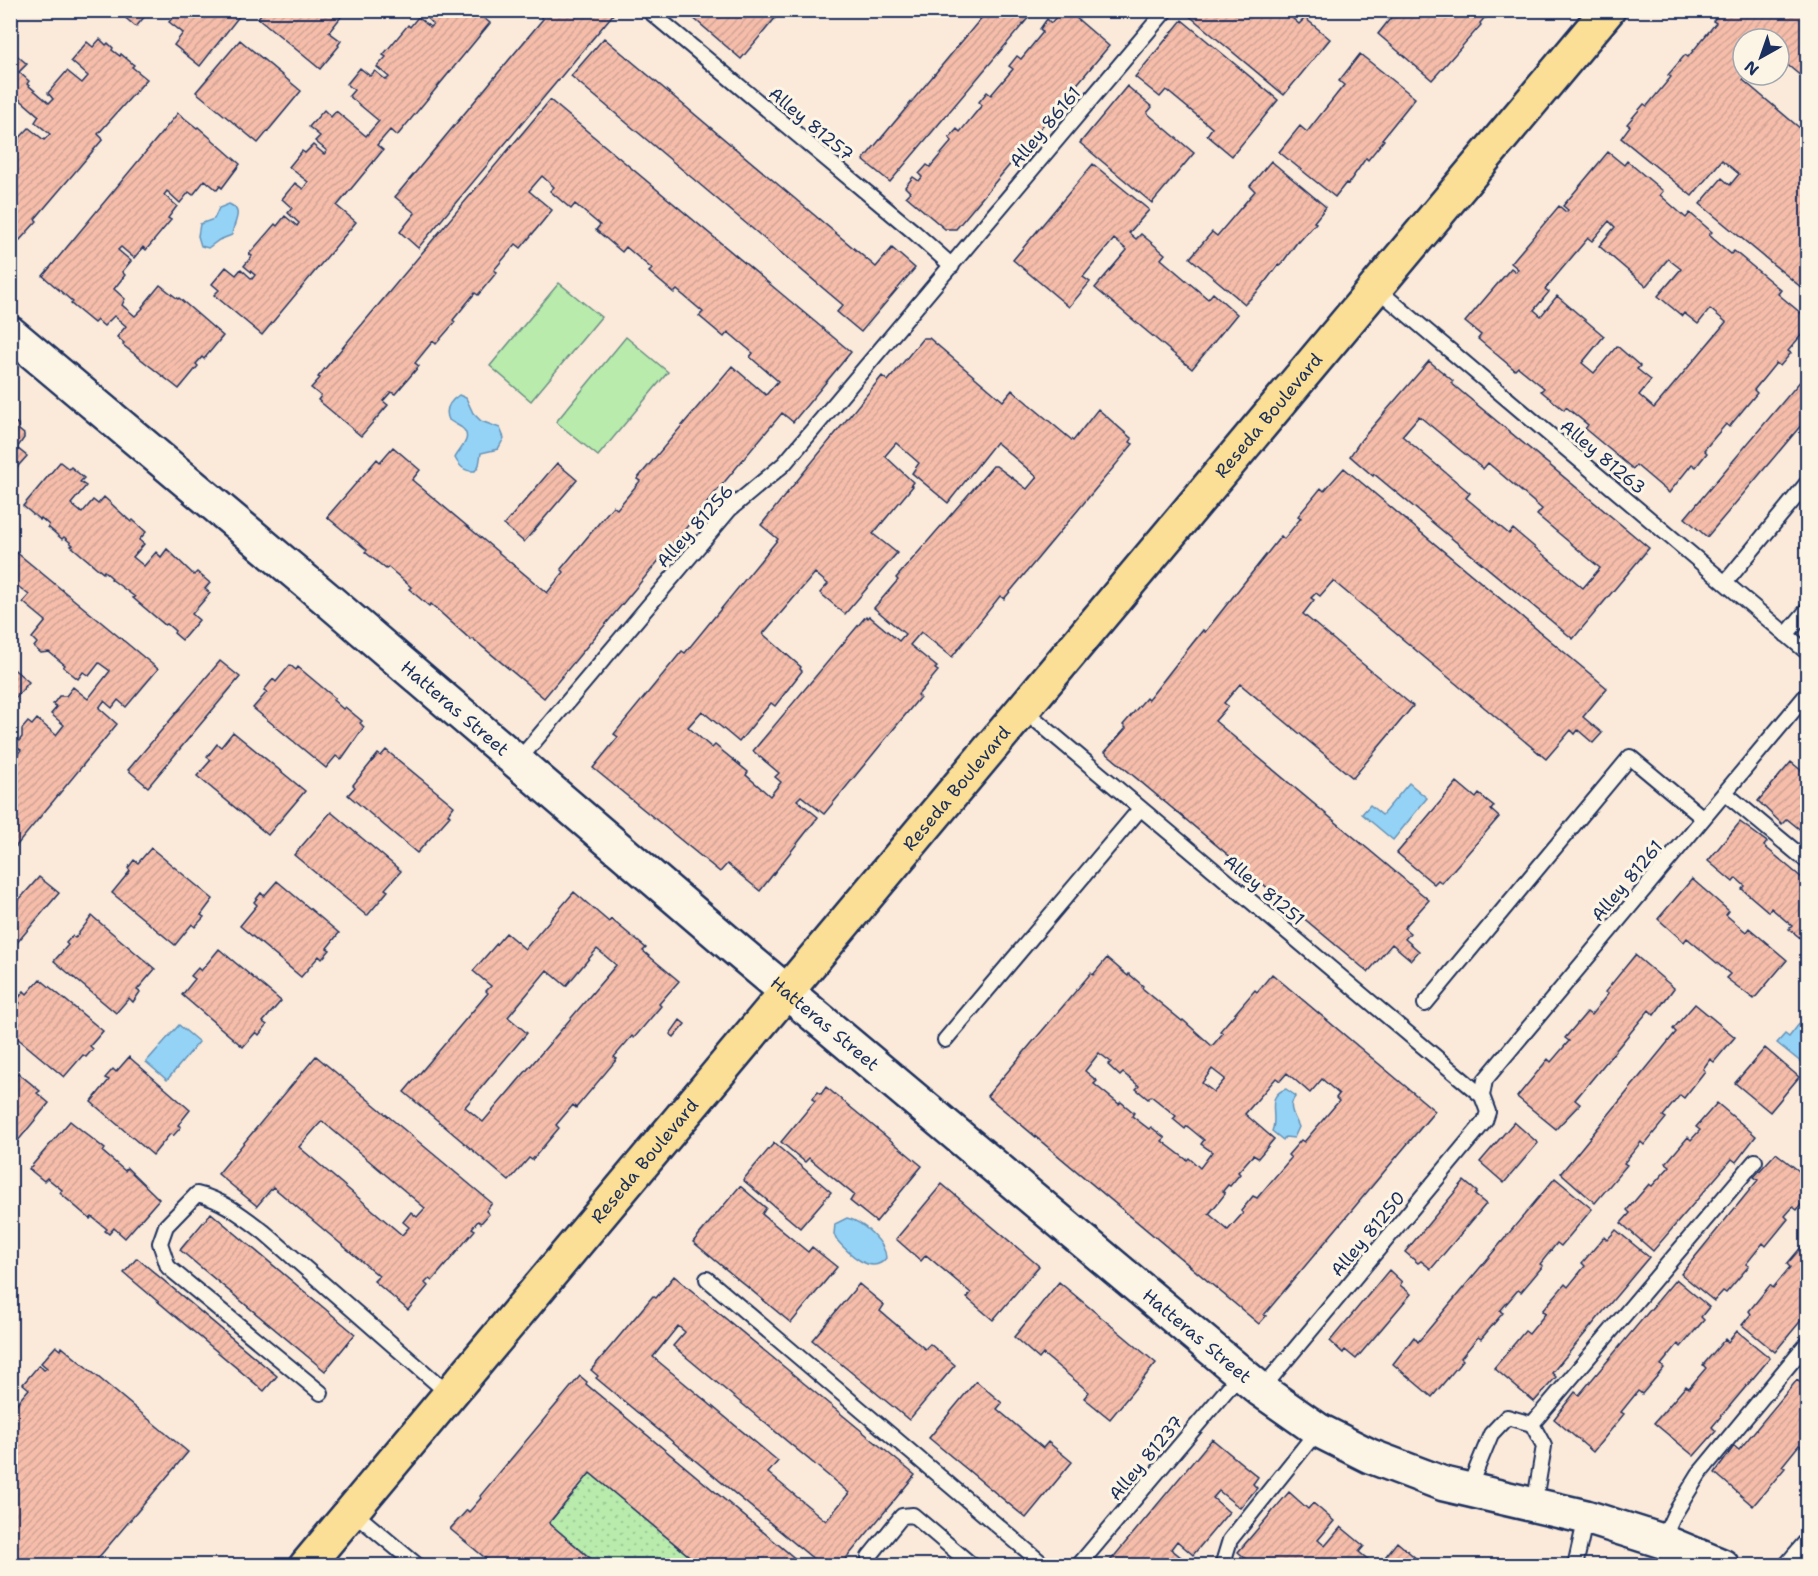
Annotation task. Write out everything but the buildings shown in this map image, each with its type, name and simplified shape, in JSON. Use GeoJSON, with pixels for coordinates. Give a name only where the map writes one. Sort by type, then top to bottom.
{"type":"FeatureCollection","features":[{"type":"Feature","properties":{"kind":"main road","name":"Reseda Boulevard"},"geometry":{"type":"LineString","coordinates":[[306,1566],[1608,10]]}},
{"type":"Feature","properties":{"kind":"street","name":"Hatteras Street"},"geometry":{"type":"LineString","coordinates":[[10,333],[787,992],[1251,1381],[1318,1430],[1370,1456],[1444,1484],[1586,1518],[1662,1541],[1722,1566]]}},
{"type":"Feature","properties":{"kind":"lane","name":"Alley 81257"},"geometry":{"type":"LineString","coordinates":[[648,10],[952,266]]}},
{"type":"Feature","properties":{"kind":"lane","name":"Alley 86161"},"geometry":{"type":"LineString","coordinates":[[952,266],[1166,10]]}},
{"type":"Feature","properties":{"kind":"lane","name":"Alley 81256"},"geometry":{"type":"LineString","coordinates":[[517,762],[730,509],[784,464],[952,266]]}},
{"type":"Feature","properties":{"kind":"lane","name":"Alley 81263"},"geometry":{"type":"LineString","coordinates":[[1376,288],[1808,653]]}},
{"type":"Feature","properties":{"kind":"lane"},"geometry":{"type":"LineString","coordinates":[[1725,583],[1808,482]]}},
{"type":"Feature","properties":{"kind":"lane"},"geometry":{"type":"LineString","coordinates":[[1786,635],[1808,609]]}},
{"type":"Feature","properties":{"kind":"lane","name":"Alley 81261"},"geometry":{"type":"LineString","coordinates":[[1482,1096],[1485,1080],[1808,693]]}},
{"type":"Feature","properties":{"kind":"lane","name":"Alley 81251"},"geometry":{"type":"LineString","coordinates":[[1024,710],[1482,1096]]}},
{"type":"Feature","properties":{"kind":"lane"},"geometry":{"type":"LineString","coordinates":[[1425,1004],[1630,757],[1703,818]]}},
{"type":"Feature","properties":{"kind":"lane"},"geometry":{"type":"LineString","coordinates":[[1725,793],[1808,862]]}},
{"type":"Feature","properties":{"kind":"lane"},"geometry":{"type":"LineString","coordinates":[[945,1040],[1140,809]]}},
{"type":"Feature","properties":{"kind":"lane","name":"Alley 81250"},"geometry":{"type":"LineString","coordinates":[[1251,1381],[1485,1121],[1488,1112],[1482,1096]]}},
{"type":"Feature","properties":{"kind":"lane"},"geometry":{"type":"LineString","coordinates":[[1532,1424],[1755,1161]]}},
{"type":"Feature","properties":{"kind":"lane"},"geometry":{"type":"LineString","coordinates":[[321,1393],[168,1267],[160,1243],[166,1226],[197,1194],[214,1198],[264,1232],[450,1395]]}},
{"type":"Feature","properties":{"kind":"lane"},"geometry":{"type":"LineString","coordinates":[[707,1279],[1045,1566]]}},
{"type":"Feature","properties":{"kind":"lane"},"geometry":{"type":"LineString","coordinates":[[1662,1541],[1699,1474],[1808,1342]]}},
{"type":"Feature","properties":{"kind":"lane","name":"Alley 81237"},"geometry":{"type":"LineString","coordinates":[[1078,1566],[1251,1381]]}},
{"type":"Feature","properties":{"kind":"lane"},"geometry":{"type":"LineString","coordinates":[[1468,1490],[1491,1434],[1507,1417],[1532,1424],[1544,1446],[1534,1506]]}},
{"type":"Feature","properties":{"kind":"lane"},"geometry":{"type":"LineString","coordinates":[[1222,1566],[1230,1540],[1318,1430]]}},
{"type":"Feature","properties":{"kind":"lane"},"geometry":{"type":"LineString","coordinates":[[352,1511],[418,1566]]}},
{"type":"Feature","properties":{"kind":"lane"},"geometry":{"type":"LineString","coordinates":[[870,1566],[869,1557],[902,1516],[913,1515],[973,1566]]}},
{"type":"Feature","properties":{"kind":"lane"},"geometry":{"type":"LineString","coordinates":[[1575,1566],[1586,1518]]}},
{"type":"Feature","properties":{"kind":"lane"},"geometry":{"type":"LineString","coordinates":[[1785,1566],[1808,1539]]}},
{"type":"Feature","properties":{"kind":"green space"},"geometry":{"type":"Polygon","coordinates":[[[559,283],[601,317],[531,401],[490,366],[559,283]]]}},
{"type":"Feature","properties":{"kind":"green space"},"geometry":{"type":"Polygon","coordinates":[[[626,337],[668,372],[598,456],[556,422],[626,337]]]}},
{"type":"Feature","properties":{"kind":"green space"},"geometry":{"type":"Polygon","coordinates":[[[590,1473],[700,1565],[599,1565],[549,1523],[590,1473]]]}},
{"type":"Feature","properties":{"kind":"water"},"geometry":{"type":"Polygon","coordinates":[[[229,204],[237,213],[232,235],[208,248],[201,246],[198,236],[200,224],[214,219],[219,208],[229,204]]]}},
{"type":"Feature","properties":{"kind":"water"},"geometry":{"type":"Polygon","coordinates":[[[459,395],[466,398],[473,413],[481,421],[500,428],[504,438],[498,449],[481,453],[479,465],[475,471],[463,468],[455,458],[467,436],[462,428],[449,420],[447,412],[451,403],[459,395]]]}},
{"type":"Feature","properties":{"kind":"water"},"geometry":{"type":"Polygon","coordinates":[[[1409,783],[1427,798],[1393,840],[1362,814],[1370,805],[1382,815],[1409,783]]]}},
{"type":"Feature","properties":{"kind":"water"},"geometry":{"type":"Polygon","coordinates":[[[1807,1014],[1807,1057],[1802,1063],[1777,1043],[1785,1034],[1789,1037],[1807,1014]]]}},
{"type":"Feature","properties":{"kind":"water"},"geometry":{"type":"Polygon","coordinates":[[[179,1025],[199,1042],[167,1080],[146,1062],[179,1025]]]}},
{"type":"Feature","properties":{"kind":"water"},"geometry":{"type":"Polygon","coordinates":[[[1286,1089],[1296,1096],[1292,1108],[1299,1127],[1294,1138],[1285,1137],[1283,1140],[1272,1131],[1273,1107],[1276,1096],[1286,1089]]]}},
{"type":"Feature","properties":{"kind":"water"},"geometry":{"type":"Polygon","coordinates":[[[847,1218],[859,1223],[878,1240],[886,1258],[874,1265],[867,1264],[846,1250],[834,1234],[835,1224],[847,1218]]]}}]}
